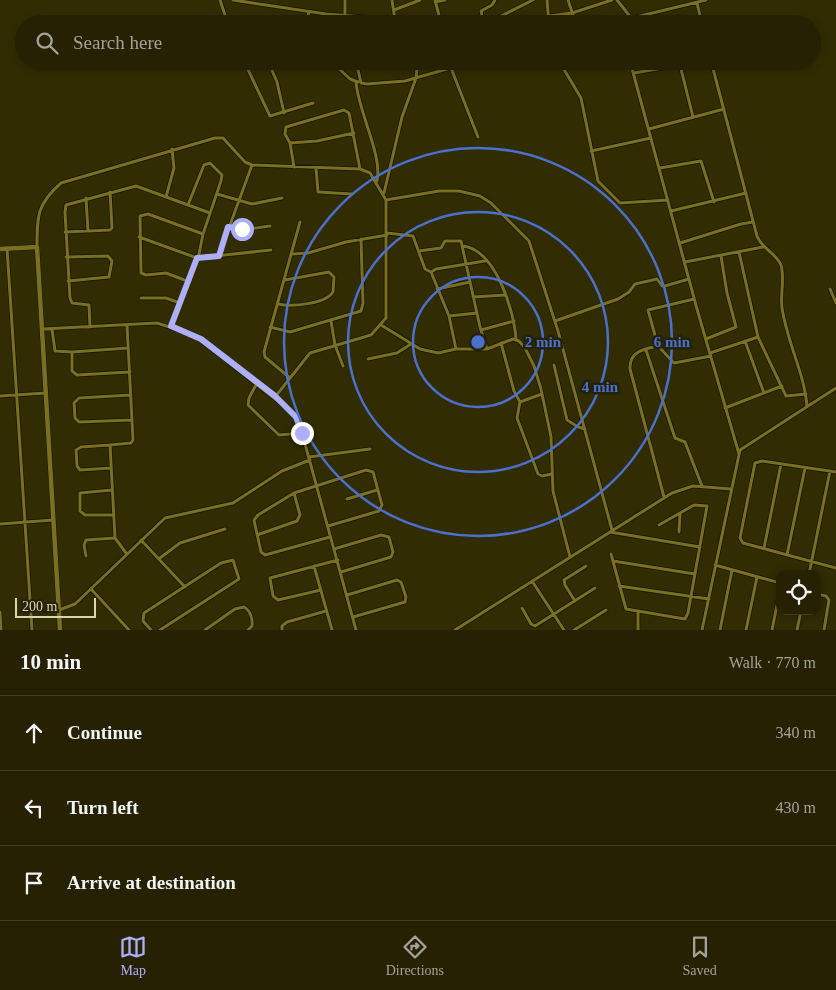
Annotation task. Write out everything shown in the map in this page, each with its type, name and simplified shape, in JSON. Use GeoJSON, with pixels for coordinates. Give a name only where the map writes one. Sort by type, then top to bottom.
{"type":"FeatureCollection","features":[{"type":"Feature","properties":{"kind":"street"},"geometry":{"type":"LineString","coordinates":[[220,0],[225,15]]}},
{"type":"Feature","properties":{"kind":"street"},"geometry":{"type":"LineString","coordinates":[[233,0],[343,15],[345,0]]}},
{"type":"Feature","properties":{"kind":"street"},"geometry":{"type":"LineString","coordinates":[[392,0],[394,15]]}},
{"type":"Feature","properties":{"kind":"street"},"geometry":{"type":"LineString","coordinates":[[394,10],[420,0]]}},
{"type":"Feature","properties":{"kind":"street"},"geometry":{"type":"LineString","coordinates":[[439,15],[435,1],[445,0]]}},
{"type":"Feature","properties":{"kind":"street"},"geometry":{"type":"LineString","coordinates":[[482,15],[481,11],[492,5],[495,0]]}},
{"type":"Feature","properties":{"kind":"street"},"geometry":{"type":"LineString","coordinates":[[503,15],[533,0]]}},
{"type":"Feature","properties":{"kind":"street"},"geometry":{"type":"LineString","coordinates":[[548,0],[549,15]]}},
{"type":"Feature","properties":{"kind":"street"},"geometry":{"type":"LineString","coordinates":[[568,0],[573,15]]}},
{"type":"Feature","properties":{"kind":"street"},"geometry":{"type":"LineString","coordinates":[[555,15],[612,0]]}},
{"type":"Feature","properties":{"kind":"street"},"geometry":{"type":"LineString","coordinates":[[617,0],[629,15]]}},
{"type":"Feature","properties":{"kind":"street"},"geometry":{"type":"LineString","coordinates":[[688,0],[691,5]]}},
{"type":"Feature","properties":{"kind":"street"},"geometry":{"type":"LineString","coordinates":[[649,15],[706,0]]}},
{"type":"Feature","properties":{"kind":"street"},"geometry":{"type":"LineString","coordinates":[[697,3],[700,15]]}},
{"type":"Feature","properties":{"kind":"street"},"geometry":{"type":"LineString","coordinates":[[248,70],[270,116],[313,103]]}},
{"type":"Feature","properties":{"kind":"street"},"geometry":{"type":"LineString","coordinates":[[272,70],[277,82],[284,113]]}},
{"type":"Feature","properties":{"kind":"street"},"geometry":{"type":"LineString","coordinates":[[343,70],[358,82],[392,82],[444,70]]}},
{"type":"Feature","properties":{"kind":"street"},"geometry":{"type":"LineString","coordinates":[[357,70],[359,105],[378,168],[377,182]]}},
{"type":"Feature","properties":{"kind":"street"},"geometry":{"type":"LineString","coordinates":[[384,194],[402,116],[416,78],[417,70]]}},
{"type":"Feature","properties":{"kind":"street"},"geometry":{"type":"LineString","coordinates":[[452,70],[478,137]]}},
{"type":"Feature","properties":{"kind":"street"},"geometry":{"type":"LineString","coordinates":[[564,70],[581,98],[590,151],[598,181],[618,203],[668,200]]}},
{"type":"Feature","properties":{"kind":"street"},"geometry":{"type":"LineString","coordinates":[[633,70],[694,299],[739,454]]}},
{"type":"Feature","properties":{"kind":"street"},"geometry":{"type":"LineString","coordinates":[[634,73],[651,70]]}},
{"type":"Feature","properties":{"kind":"street"},"geometry":{"type":"LineString","coordinates":[[681,70],[693,117]]}},
{"type":"Feature","properties":{"kind":"street"},"geometry":{"type":"LineString","coordinates":[[713,70],[753,222],[763,247],[780,263],[782,271],[782,310],[806,394],[807,406]]}},
{"type":"Feature","properties":{"kind":"street"},"geometry":{"type":"LineString","coordinates":[[649,129],[724,109]]}},
{"type":"Feature","properties":{"kind":"street"},"geometry":{"type":"LineString","coordinates":[[294,167],[290,143],[285,134],[286,127],[342,110],[349,113],[360,170]]}},
{"type":"Feature","properties":{"kind":"street"},"geometry":{"type":"LineString","coordinates":[[290,143],[317,141],[354,133]]}},
{"type":"Feature","properties":{"kind":"street"},"geometry":{"type":"LineString","coordinates":[[60,630],[37,247],[39,211],[46,197],[61,183],[172,149],[221,137],[245,162],[252,165],[360,170],[370,173],[386,200],[387,314],[381,325],[371,335],[310,353],[275,396]]}},
{"type":"Feature","properties":{"kind":"street"},"geometry":{"type":"LineString","coordinates":[[590,151],[651,138]]}},
{"type":"Feature","properties":{"kind":"street"},"geometry":{"type":"LineString","coordinates":[[166,197],[174,168],[172,149]]}},
{"type":"Feature","properties":{"kind":"street"},"geometry":{"type":"LineString","coordinates":[[660,168],[701,161],[714,202]]}},
{"type":"Feature","properties":{"kind":"street"},"geometry":{"type":"LineString","coordinates":[[171,326],[197,258],[222,175],[213,164],[208,163],[202,169],[188,205]]}},
{"type":"Feature","properties":{"kind":"street"},"geometry":{"type":"LineString","coordinates":[[219,256],[252,165]]}},
{"type":"Feature","properties":{"kind":"street"},"geometry":{"type":"LineString","coordinates":[[316,168],[318,192],[352,194]]}},
{"type":"Feature","properties":{"kind":"street"},"geometry":{"type":"LineString","coordinates":[[90,327],[89,305],[70,301],[66,258],[66,205],[86,198],[136,186],[210,212]]}},
{"type":"Feature","properties":{"kind":"street"},"geometry":{"type":"LineString","coordinates":[[386,200],[425,192],[451,191],[486,199],[529,242],[555,321],[611,531]]}},
{"type":"Feature","properties":{"kind":"street"},"geometry":{"type":"LineString","coordinates":[[65,232],[108,230],[112,228],[110,192]]}},
{"type":"Feature","properties":{"kind":"street"},"geometry":{"type":"LineString","coordinates":[[671,211],[681,207],[714,202],[746,193]]}},
{"type":"Feature","properties":{"kind":"street"},"geometry":{"type":"LineString","coordinates":[[217,194],[238,201],[257,204],[282,198]]}},
{"type":"Feature","properties":{"kind":"street"},"geometry":{"type":"LineString","coordinates":[[86,198],[88,231]]}},
{"type":"Feature","properties":{"kind":"street"},"geometry":{"type":"LineString","coordinates":[[187,281],[166,273],[146,275],[141,273],[140,216],[144,214],[203,234]]}},
{"type":"Feature","properties":{"kind":"street"},"geometry":{"type":"LineString","coordinates":[[290,378],[264,355],[270,328],[293,254],[300,222]]}},
{"type":"Feature","properties":{"kind":"street"},"geometry":{"type":"LineString","coordinates":[[680,243],[753,222]]}},
{"type":"Feature","properties":{"kind":"street"},"geometry":{"type":"LineString","coordinates":[[228,227],[248,229],[270,226]]}},
{"type":"Feature","properties":{"kind":"street"},"geometry":{"type":"LineString","coordinates":[[293,254],[308,253],[387,234],[412,236],[425,269],[431,272],[449,316],[456,349]]}},
{"type":"Feature","properties":{"kind":"street"},"geometry":{"type":"LineString","coordinates":[[139,237],[197,258],[271,250]]}},
{"type":"Feature","properties":{"kind":"street"},"geometry":{"type":"LineString","coordinates":[[270,328],[290,332],[355,314],[362,308],[360,239]]}},
{"type":"Feature","properties":{"kind":"street"},"geometry":{"type":"LineString","coordinates":[[419,251],[441,248],[445,240],[461,241],[487,349]]}},
{"type":"Feature","properties":{"kind":"street"},"geometry":{"type":"LineString","coordinates":[[463,246],[473,248],[496,276],[506,295],[514,321],[516,339],[525,348],[534,366],[551,437],[553,491],[570,557]]}},
{"type":"Feature","properties":{"kind":"street"},"geometry":{"type":"LineString","coordinates":[[0,249],[37,247]]}},
{"type":"Feature","properties":{"kind":"street"},"geometry":{"type":"LineString","coordinates":[[685,262],[763,247]]}},
{"type":"Feature","properties":{"kind":"street"},"geometry":{"type":"LineString","coordinates":[[7,248],[32,630]]}},
{"type":"Feature","properties":{"kind":"street"},"geometry":{"type":"LineString","coordinates":[[738,252],[758,337],[787,397],[806,394]]}},
{"type":"Feature","properties":{"kind":"street"},"geometry":{"type":"LineString","coordinates":[[66,258],[102,255],[108,256],[112,262],[109,277],[68,280]]}},
{"type":"Feature","properties":{"kind":"street"},"geometry":{"type":"LineString","coordinates":[[706,339],[736,327],[726,293],[721,256]]}},
{"type":"Feature","properties":{"kind":"street"},"geometry":{"type":"LineString","coordinates":[[431,272],[436,269],[485,261]]}},
{"type":"Feature","properties":{"kind":"street"},"geometry":{"type":"LineString","coordinates":[[278,304],[297,305],[327,298],[333,292],[334,277],[330,272],[285,280]]}},
{"type":"Feature","properties":{"kind":"street"},"geometry":{"type":"LineString","coordinates":[[555,321],[618,299],[629,292],[635,284],[657,279],[665,286],[689,279]]}},
{"type":"Feature","properties":{"kind":"street"},"geometry":{"type":"LineString","coordinates":[[437,289],[470,282]]}},
{"type":"Feature","properties":{"kind":"street"},"geometry":{"type":"LineString","coordinates":[[830,289],[836,303]]}},
{"type":"Feature","properties":{"kind":"street"},"geometry":{"type":"LineString","coordinates":[[473,296],[506,295]]}},
{"type":"Feature","properties":{"kind":"street"},"geometry":{"type":"LineString","coordinates":[[141,298],[166,298],[180,303]]}},
{"type":"Feature","properties":{"kind":"street"},"geometry":{"type":"LineString","coordinates":[[694,299],[648,310],[658,346],[674,363],[710,354],[758,337]]}},
{"type":"Feature","properties":{"kind":"street"},"geometry":{"type":"LineString","coordinates":[[449,316],[477,313]]}},
{"type":"Feature","properties":{"kind":"street"},"geometry":{"type":"LineString","coordinates":[[331,320],[335,345],[344,366]]}},
{"type":"Feature","properties":{"kind":"street"},"geometry":{"type":"LineString","coordinates":[[481,330],[514,321]]}},
{"type":"Feature","properties":{"kind":"street"},"geometry":{"type":"LineString","coordinates":[[42,329],[158,323],[171,326],[201,339],[275,396],[296,417],[302,433],[356,630]]}},
{"type":"Feature","properties":{"kind":"street"},"geometry":{"type":"LineString","coordinates":[[111,468],[78,468],[76,450],[81,447],[132,442],[127,324]]}},
{"type":"Feature","properties":{"kind":"street"},"geometry":{"type":"LineString","coordinates":[[381,325],[424,351],[438,353],[456,349],[487,349],[516,339]]}},
{"type":"Feature","properties":{"kind":"street"},"geometry":{"type":"LineString","coordinates":[[52,329],[54,351],[72,352],[128,348]]}},
{"type":"Feature","properties":{"kind":"street"},"geometry":{"type":"LineString","coordinates":[[745,341],[764,393]]}},
{"type":"Feature","properties":{"kind":"street"},"geometry":{"type":"LineString","coordinates":[[501,343],[514,391],[520,402],[517,418],[538,474],[542,476],[552,474]]}},
{"type":"Feature","properties":{"kind":"street"},"geometry":{"type":"LineString","coordinates":[[368,359],[397,353],[410,344]]}},
{"type":"Feature","properties":{"kind":"street"},"geometry":{"type":"LineString","coordinates":[[658,346],[633,354],[630,369],[664,497]]}},
{"type":"Feature","properties":{"kind":"street"},"geometry":{"type":"LineString","coordinates":[[646,350],[675,438],[685,442],[702,486]]}},
{"type":"Feature","properties":{"kind":"street"},"geometry":{"type":"LineString","coordinates":[[72,352],[72,371],[74,375],[130,372]]}},
{"type":"Feature","properties":{"kind":"street"},"geometry":{"type":"LineString","coordinates":[[554,365],[567,420],[585,429]]}},
{"type":"Feature","properties":{"kind":"street"},"geometry":{"type":"LineString","coordinates":[[257,383],[248,401],[248,405],[279,435],[302,433]]}},
{"type":"Feature","properties":{"kind":"street"},"geometry":{"type":"LineString","coordinates":[[725,408],[782,386]]}},
{"type":"Feature","properties":{"kind":"street"},"geometry":{"type":"LineString","coordinates":[[702,630],[739,454],[745,445],[836,388]]}},
{"type":"Feature","properties":{"kind":"street"},"geometry":{"type":"LineString","coordinates":[[0,396],[46,393]]}},
{"type":"Feature","properties":{"kind":"street"},"geometry":{"type":"LineString","coordinates":[[520,402],[542,394]]}},
{"type":"Feature","properties":{"kind":"street"},"geometry":{"type":"LineString","coordinates":[[131,396],[79,398],[74,403],[75,418],[79,422],[132,420]]}},
{"type":"Feature","properties":{"kind":"street"},"geometry":{"type":"LineString","coordinates":[[110,445],[116,538],[126,553]]}},
{"type":"Feature","properties":{"kind":"street"},"geometry":{"type":"LineString","coordinates":[[59,610],[74,604],[126,553],[168,516],[233,503],[282,471],[309,458],[370,448]]}},
{"type":"Feature","properties":{"kind":"street"},"geometry":{"type":"LineString","coordinates":[[836,472],[762,461],[756,463],[740,533],[741,542],[836,568]]}},
{"type":"Feature","properties":{"kind":"street"},"geometry":{"type":"LineString","coordinates":[[764,548],[781,464]]}},
{"type":"Feature","properties":{"kind":"street"},"geometry":{"type":"LineString","coordinates":[[787,555],[805,468]]}},
{"type":"Feature","properties":{"kind":"street"},"geometry":{"type":"LineString","coordinates":[[328,526],[380,511],[382,506],[373,472],[370,470],[294,493],[254,520],[261,552],[268,555],[330,536]]}},
{"type":"Feature","properties":{"kind":"street"},"geometry":{"type":"LineString","coordinates":[[810,570],[830,471]]}},
{"type":"Feature","properties":{"kind":"street"},"geometry":{"type":"LineString","coordinates":[[455,630],[679,489],[702,486],[731,489]]}},
{"type":"Feature","properties":{"kind":"street"},"geometry":{"type":"LineString","coordinates":[[112,490],[80,493],[80,511],[85,516],[114,515]]}},
{"type":"Feature","properties":{"kind":"street"},"geometry":{"type":"LineString","coordinates":[[347,499],[377,490]]}},
{"type":"Feature","properties":{"kind":"street"},"geometry":{"type":"LineString","coordinates":[[257,534],[297,521],[300,515],[294,493]]}},
{"type":"Feature","properties":{"kind":"street"},"geometry":{"type":"LineString","coordinates":[[610,554],[625,606],[629,610],[685,619],[707,506],[694,505],[659,526]]}},
{"type":"Feature","properties":{"kind":"street"},"geometry":{"type":"LineString","coordinates":[[679,532],[680,513]]}},
{"type":"Feature","properties":{"kind":"street"},"geometry":{"type":"LineString","coordinates":[[0,524],[53,520]]}},
{"type":"Feature","properties":{"kind":"street"},"geometry":{"type":"LineString","coordinates":[[160,558],[180,543],[225,529]]}},
{"type":"Feature","properties":{"kind":"street"},"geometry":{"type":"LineString","coordinates":[[611,531],[700,546]]}},
{"type":"Feature","properties":{"kind":"street"},"geometry":{"type":"LineString","coordinates":[[334,549],[381,536],[389,537],[393,552],[391,557],[341,572]]}},
{"type":"Feature","properties":{"kind":"street"},"geometry":{"type":"LineString","coordinates":[[86,556],[84,545],[86,540],[116,538]]}},
{"type":"Feature","properties":{"kind":"street"},"geometry":{"type":"LineString","coordinates":[[141,540],[160,558],[185,587]]}},
{"type":"Feature","properties":{"kind":"street"},"geometry":{"type":"LineString","coordinates":[[151,630],[142,619],[144,613],[230,560],[233,560],[240,575],[236,581],[160,630]]}},
{"type":"Feature","properties":{"kind":"street"},"geometry":{"type":"LineString","coordinates":[[320,590],[281,600],[276,599],[273,596],[272,577],[338,560]]}},
{"type":"Feature","properties":{"kind":"street"},"geometry":{"type":"LineString","coordinates":[[613,561],[695,574]]}},
{"type":"Feature","properties":{"kind":"street"},"geometry":{"type":"LineString","coordinates":[[715,565],[776,582]]}},
{"type":"Feature","properties":{"kind":"street"},"geometry":{"type":"LineString","coordinates":[[314,566],[332,630]]}},
{"type":"Feature","properties":{"kind":"street"},"geometry":{"type":"LineString","coordinates":[[575,601],[564,580],[586,566]]}},
{"type":"Feature","properties":{"kind":"street"},"geometry":{"type":"LineString","coordinates":[[720,630],[732,570]]}},
{"type":"Feature","properties":{"kind":"street"},"geometry":{"type":"LineString","coordinates":[[746,630],[757,577]]}},
{"type":"Feature","properties":{"kind":"street"},"geometry":{"type":"LineString","coordinates":[[346,595],[398,580],[402,582],[406,597],[405,602],[353,617]]}},
{"type":"Feature","properties":{"kind":"street"},"geometry":{"type":"LineString","coordinates":[[532,581],[564,630]]}},
{"type":"Feature","properties":{"kind":"street"},"geometry":{"type":"LineString","coordinates":[[619,586],[708,599]]}},
{"type":"Feature","properties":{"kind":"street"},"geometry":{"type":"LineString","coordinates":[[522,608],[531,624],[535,626],[595,588]]}},
{"type":"Feature","properties":{"kind":"street"},"geometry":{"type":"LineString","coordinates":[[91,589],[129,630]]}},
{"type":"Feature","properties":{"kind":"street"},"geometry":{"type":"LineString","coordinates":[[821,595],[826,596],[829,600],[824,630]]}},
{"type":"Feature","properties":{"kind":"street"},"geometry":{"type":"LineString","coordinates":[[205,630],[235,609],[244,607],[248,609],[253,622],[248,630]]}},
{"type":"Feature","properties":{"kind":"street"},"geometry":{"type":"LineString","coordinates":[[282,630],[282,626],[287,622],[326,610]]}},
{"type":"Feature","properties":{"kind":"street"},"geometry":{"type":"LineString","coordinates":[[574,630],[606,610]]}},
{"type":"Feature","properties":{"kind":"street"},"geometry":{"type":"LineString","coordinates":[[772,630],[776,610]]}},
{"type":"Feature","properties":{"kind":"street"},"geometry":{"type":"LineString","coordinates":[[0,612],[1,630]]}},
{"type":"Feature","properties":{"kind":"street"},"geometry":{"type":"LineString","coordinates":[[638,612],[638,630]]}},
{"type":"Feature","properties":{"kind":"street"},"geometry":{"type":"LineString","coordinates":[[797,630],[800,615]]}},
{"type":"Feature","properties":{"kind":"route"},"geometry":{"type":"LineString","coordinates":[[242,229],[228,227],[219,256],[197,258],[171,326],[201,339],[275,396],[293,412],[302,433]]}}]}
